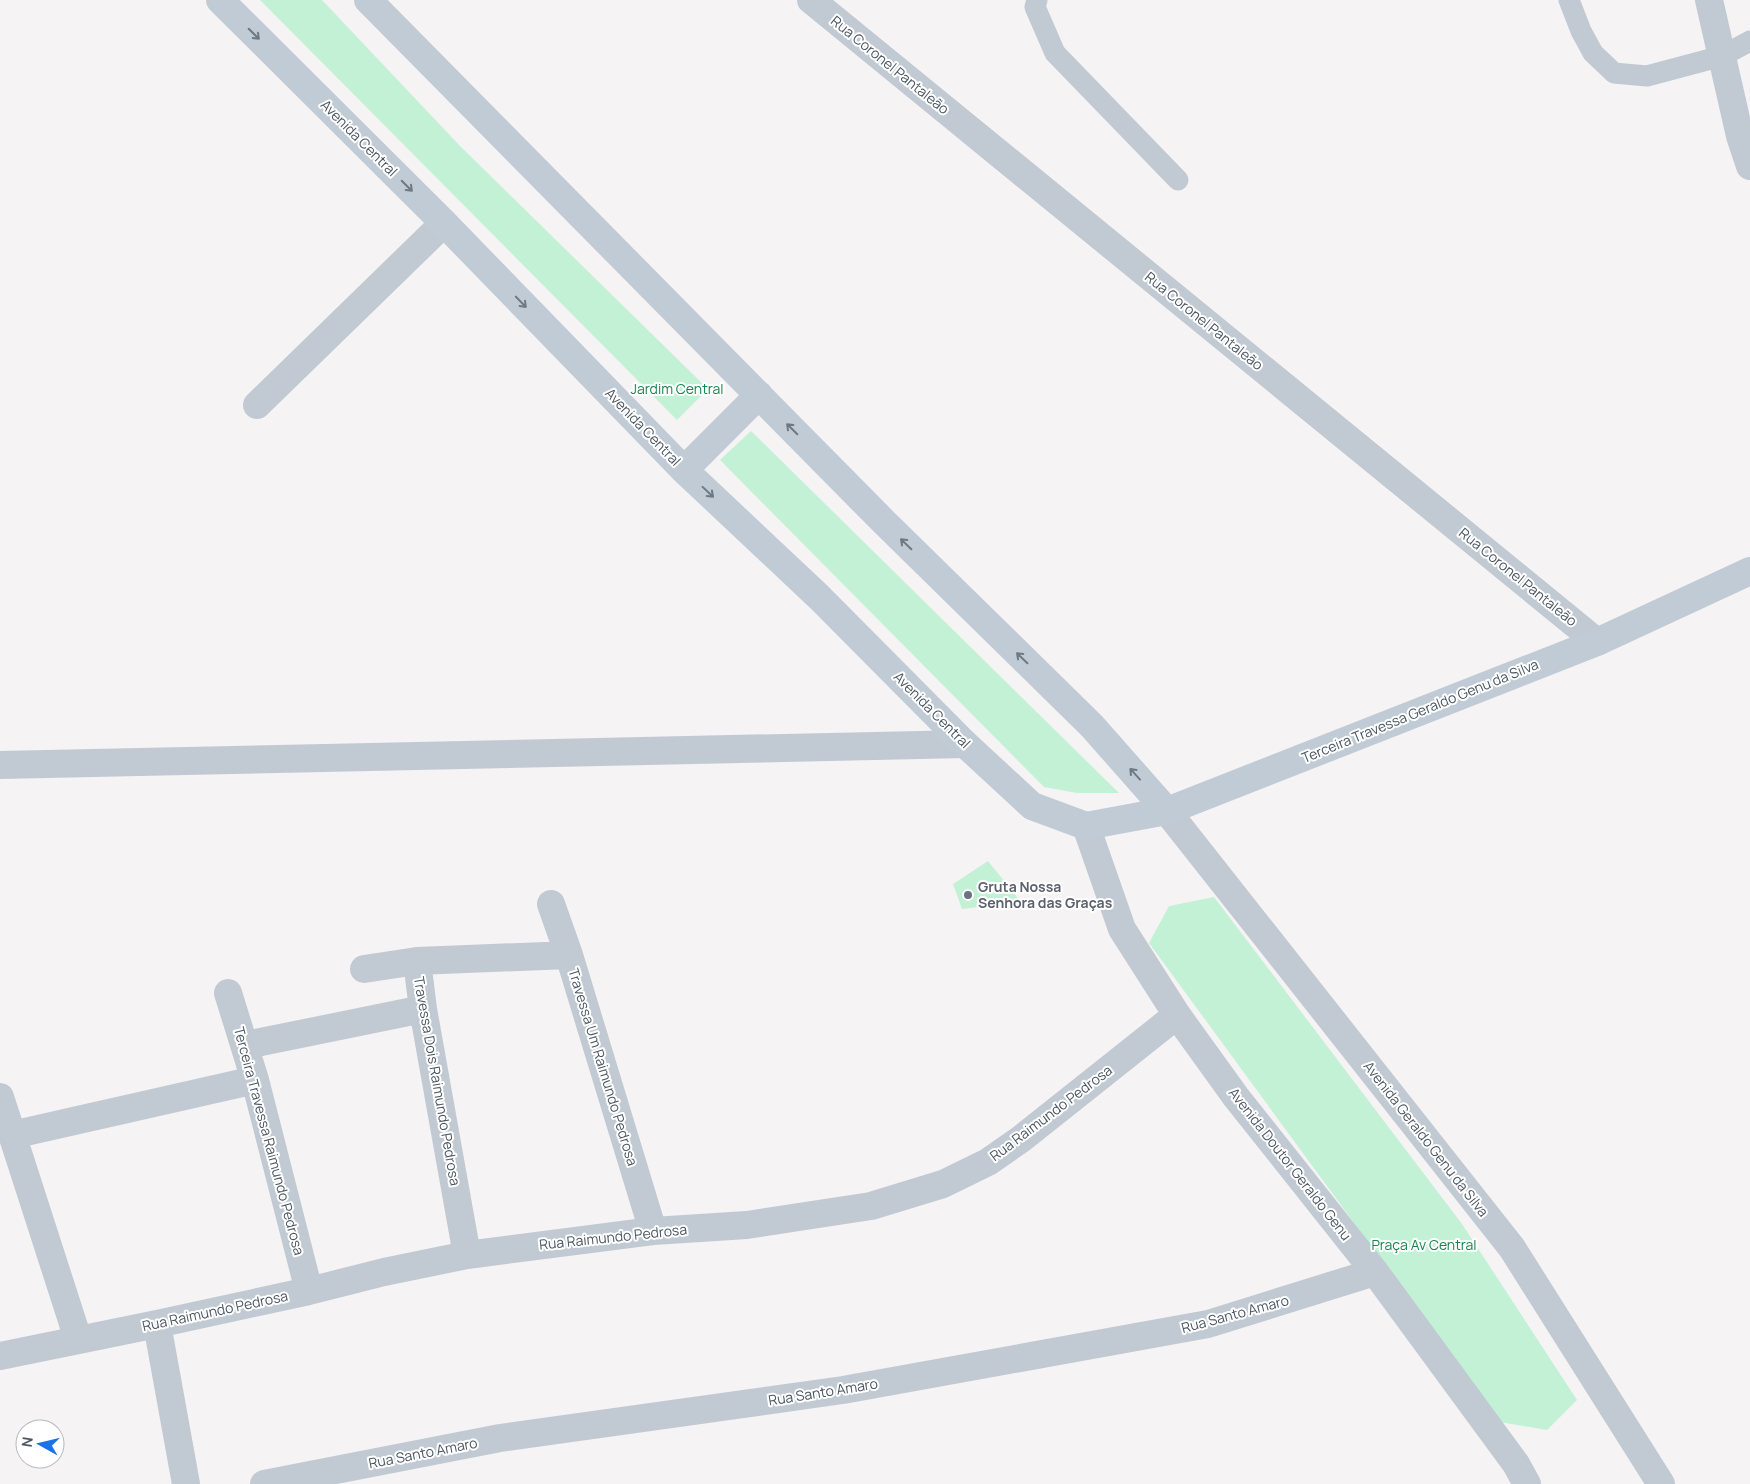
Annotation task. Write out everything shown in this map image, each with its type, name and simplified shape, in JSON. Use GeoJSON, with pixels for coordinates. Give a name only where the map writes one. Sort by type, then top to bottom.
{"type":"FeatureCollection","features":[{"type":"Feature","properties":{"kind":"main road","name":"Avenida Central"},"geometry":{"type":"LineString","coordinates":[[220,0],[444,223],[684,470],[819,597],[965,744],[1032,806],[1086,826]]}},
{"type":"Feature","properties":{"kind":"main road"},"geometry":{"type":"LineString","coordinates":[[368,0],[883,521],[1092,726],[1167,811]]}},
{"type":"Feature","properties":{"kind":"main road"},"geometry":{"type":"LineString","coordinates":[[684,470],[759,395]]}},
{"type":"Feature","properties":{"kind":"main road","name":"Terceira Travessa Geraldo Genu da Silva"},"geometry":{"type":"LineString","coordinates":[[1086,826],[1167,811],[1597,642],[1749,573]]}},
{"type":"Feature","properties":{"kind":"street","name":"Rua Coronel Pantaleão"},"geometry":{"type":"LineString","coordinates":[[811,0],[1597,642]]}},
{"type":"Feature","properties":{"kind":"street"},"geometry":{"type":"LineString","coordinates":[[1709,0],[1740,136],[1750,166]]}},
{"type":"Feature","properties":{"kind":"street"},"geometry":{"type":"LineString","coordinates":[[257,405],[444,223]]}},
{"type":"Feature","properties":{"kind":"street"},"geometry":{"type":"LineString","coordinates":[[0,765],[965,744]]}},
{"type":"Feature","properties":{"kind":"street","name":"Avenida Geraldo Genu da Silva"},"geometry":{"type":"LineString","coordinates":[[1167,811],[1512,1248],[1661,1484]]}},
{"type":"Feature","properties":{"kind":"street","name":"Avenida Doutor Geraldo Genu"},"geometry":{"type":"LineString","coordinates":[[1086,826],[1122,930],[1177,1015],[1236,1097],[1375,1272],[1516,1464],[1527,1484]]}},
{"type":"Feature","properties":{"kind":"street","name":"Travessa Um Raimundo Pedrosa"},"geometry":{"type":"LineString","coordinates":[[551,904],[569,955],[653,1231]]}},
{"type":"Feature","properties":{"kind":"street"},"geometry":{"type":"LineString","coordinates":[[417,961],[569,955]]}},
{"type":"Feature","properties":{"kind":"street","name":"Travessa Dois Raimundo Pedrosa"},"geometry":{"type":"LineString","coordinates":[[364,969],[417,961],[423,1008],[467,1255]]}},
{"type":"Feature","properties":{"kind":"street","name":"Terceira Travessa Raimundo Pedrosa"},"geometry":{"type":"LineString","coordinates":[[228,993],[246,1045],[309,1291]]}},
{"type":"Feature","properties":{"kind":"street"},"geometry":{"type":"LineString","coordinates":[[246,1045],[423,1008]]}},
{"type":"Feature","properties":{"kind":"street","name":"Rua Raimundo Pedrosa"},"geometry":{"type":"LineString","coordinates":[[0,1356],[157,1324],[467,1255],[653,1231],[747,1225],[870,1206],[943,1184],[988,1162],[1014,1144],[1177,1015]]}},
{"type":"Feature","properties":{"kind":"street"},"geometry":{"type":"LineString","coordinates":[[12,1135],[255,1080]]}},
{"type":"Feature","properties":{"kind":"street"},"geometry":{"type":"LineString","coordinates":[[0,1097],[78,1339]]}},
{"type":"Feature","properties":{"kind":"street","name":"Rua Santo Amaro"},"geometry":{"type":"LineString","coordinates":[[264,1484],[500,1438],[843,1390],[1208,1324],[1375,1272]]}},
{"type":"Feature","properties":{"kind":"street"},"geometry":{"type":"LineString","coordinates":[[157,1324],[186,1484]]}},
{"type":"Feature","properties":{"kind":"lane"},"geometry":{"type":"LineString","coordinates":[[1037,0],[1035,7],[1056,53],[1178,180]]}},
{"type":"Feature","properties":{"kind":"lane"},"geometry":{"type":"LineString","coordinates":[[1569,0],[1581,31],[1593,53],[1614,73],[1647,76],[1722,56],[1750,42]]}},
{"type":"Feature","properties":{"kind":"green space","name":"Jardim Central"},"geometry":{"type":"Polygon","coordinates":[[[260,0],[322,0],[460,146],[708,389],[677,420],[260,0]]]}},
{"type":"Feature","properties":{"kind":"green space"},"geometry":{"type":"Polygon","coordinates":[[[751,431],[1119,793],[1077,793],[1044,787],[720,460],[751,431]]]}},
{"type":"Feature","properties":{"kind":"green space"},"geometry":{"type":"Polygon","coordinates":[[[988,861],[1021,902],[962,909],[953,884],[988,861]]]}},
{"type":"Feature","properties":{"kind":"green space","name":"Praça Av Central"},"geometry":{"type":"Polygon","coordinates":[[[1214,897],[1462,1224],[1577,1400],[1547,1430],[1500,1422],[1149,943],[1169,906],[1214,897]]]}},
{"type":"Feature","properties":{"kind":"place","name":"Gruta Nossa Senhora das Graças"},"geometry":{"type":"Point","coordinates":[968,895]}}]}
